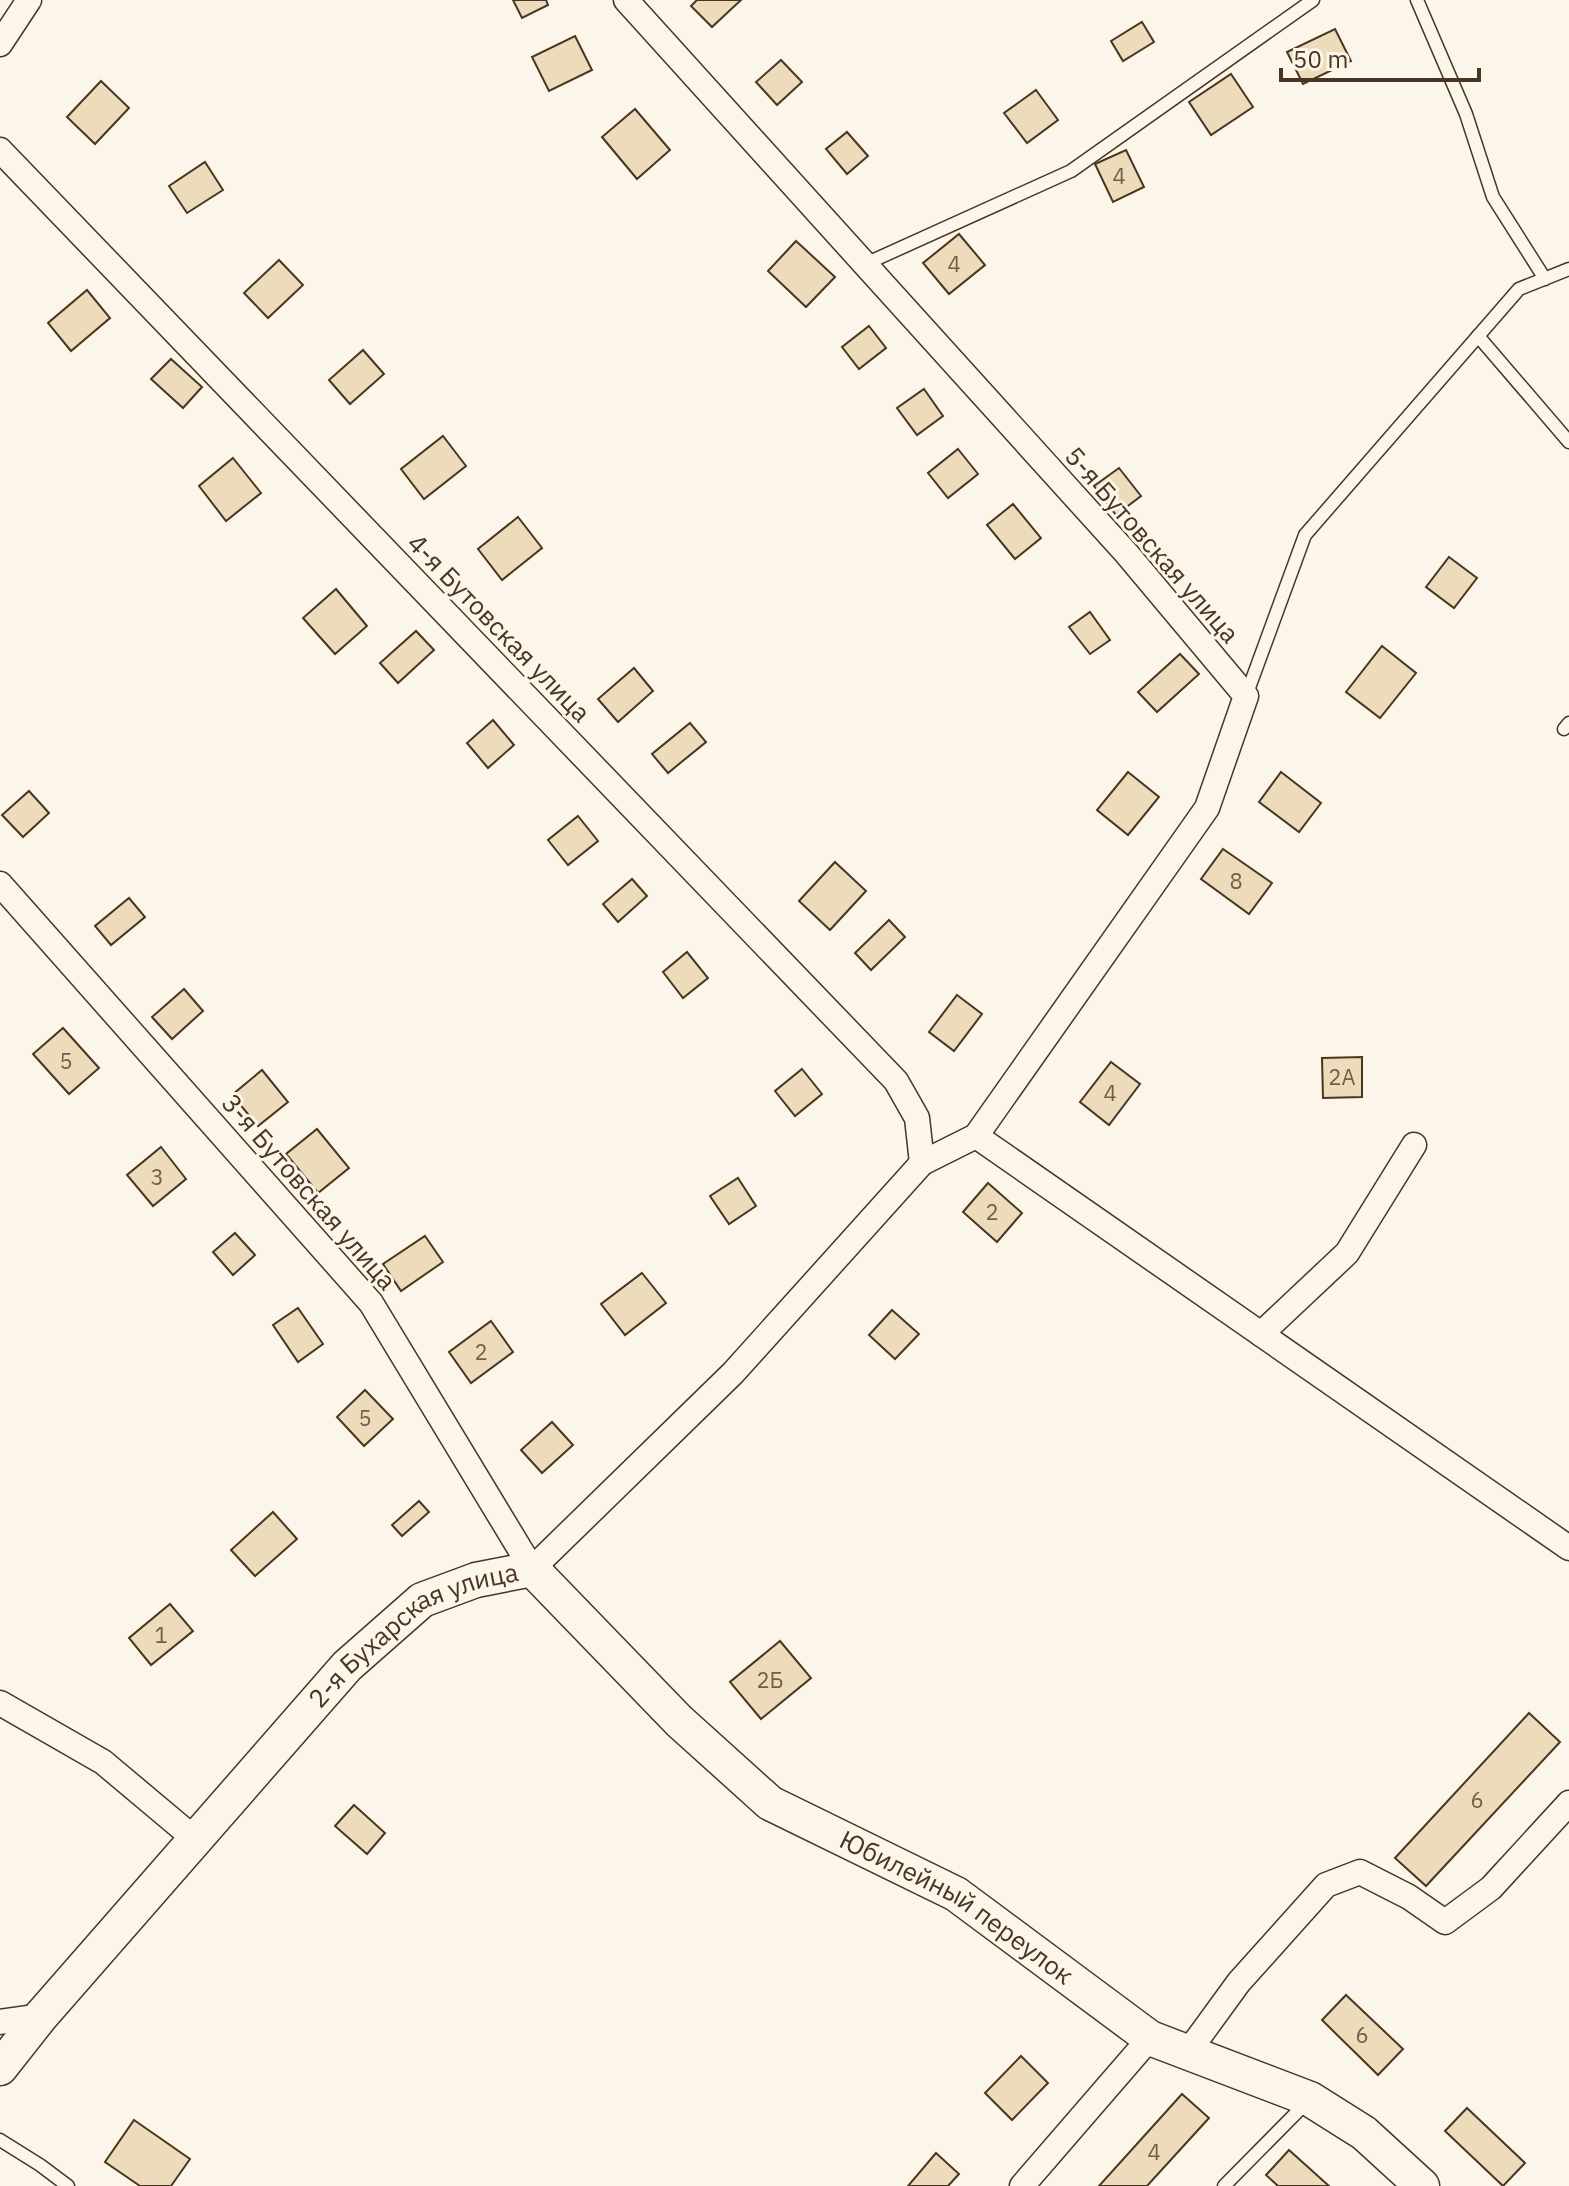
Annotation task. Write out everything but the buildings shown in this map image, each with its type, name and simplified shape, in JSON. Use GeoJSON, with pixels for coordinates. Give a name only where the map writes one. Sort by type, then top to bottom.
{"type":"FeatureCollection","features":[{"type":"Feature","properties":{"kind":"street"},"geometry":{"type":"LineString","coordinates":[[0,44],[29,0]]}},
{"type":"Feature","properties":{"kind":"street","name":"5-я Бутовская улица"},"geometry":{"type":"LineString","coordinates":[[626,0],[1127,554],[1246,696]]}},
{"type":"Feature","properties":{"kind":"street","name":"4-я Бутовская улица"},"geometry":{"type":"LineString","coordinates":[[0,150],[896,1081],[917,1118],[922,1163]]}},
{"type":"Feature","properties":{"kind":"street"},"geometry":{"type":"LineString","coordinates":[[922,1163],[976,1136],[1207,808],[1246,696]]}},
{"type":"Feature","properties":{"kind":"street","name":"3-я Бутовская улица"},"geometry":{"type":"LineString","coordinates":[[0,884],[371,1303],[532,1569]]}},
{"type":"Feature","properties":{"kind":"street"},"geometry":{"type":"LineString","coordinates":[[976,1136],[1569,1548]]}},
{"type":"Feature","properties":{"kind":"street"},"geometry":{"type":"LineString","coordinates":[[1261,1334],[1347,1253],[1414,1145]]}},
{"type":"Feature","properties":{"kind":"street","name":"2-я Бухарская улица"},"geometry":{"type":"LineString","coordinates":[[0,2068],[41,2016],[347,1666],[422,1600],[476,1580],[532,1569],[733,1373],[922,1163]]}},
{"type":"Feature","properties":{"kind":"street","name":"Юбилейный переулок"},"geometry":{"type":"LineString","coordinates":[[532,1569],[679,1721],[770,1803],[956,1894],[1150,2038],[1310,2099],[1364,2133],[1422,2186]]}},
{"type":"Feature","properties":{"kind":"street"},"geometry":{"type":"LineString","coordinates":[[0,1703],[103,1762],[196,1840]]}},
{"type":"Feature","properties":{"kind":"street"},"geometry":{"type":"LineString","coordinates":[[1188,2052],[1239,1982],[1326,1885],[1360,1872],[1409,1897],[1445,1922],[1491,1888],[1569,1803]]}},
{"type":"Feature","properties":{"kind":"street"},"geometry":{"type":"LineString","coordinates":[[0,2022],[41,2016]]}},
{"type":"Feature","properties":{"kind":"street"},"geometry":{"type":"LineString","coordinates":[[1022,2186],[1150,2038]]}},
{"type":"Feature","properties":{"kind":"lane"},"geometry":{"type":"LineString","coordinates":[[863,265],[1071,171],[1313,0]]}},
{"type":"Feature","properties":{"kind":"lane"},"geometry":{"type":"LineString","coordinates":[[1417,0],[1466,114],[1493,197],[1545,279]]}},
{"type":"Feature","properties":{"kind":"lane"},"geometry":{"type":"LineString","coordinates":[[1246,696],[1305,535],[1519,289],[1569,269]]}},
{"type":"Feature","properties":{"kind":"lane"},"geometry":{"type":"LineString","coordinates":[[1478,336],[1569,442]]}},
{"type":"Feature","properties":{"kind":"lane"},"geometry":{"type":"LineString","coordinates":[[1224,2186],[1310,2099]]}},
{"type":"Feature","properties":{"kind":"lane"},"geometry":{"type":"LineString","coordinates":[[0,2140],[68,2186]]}}]}
